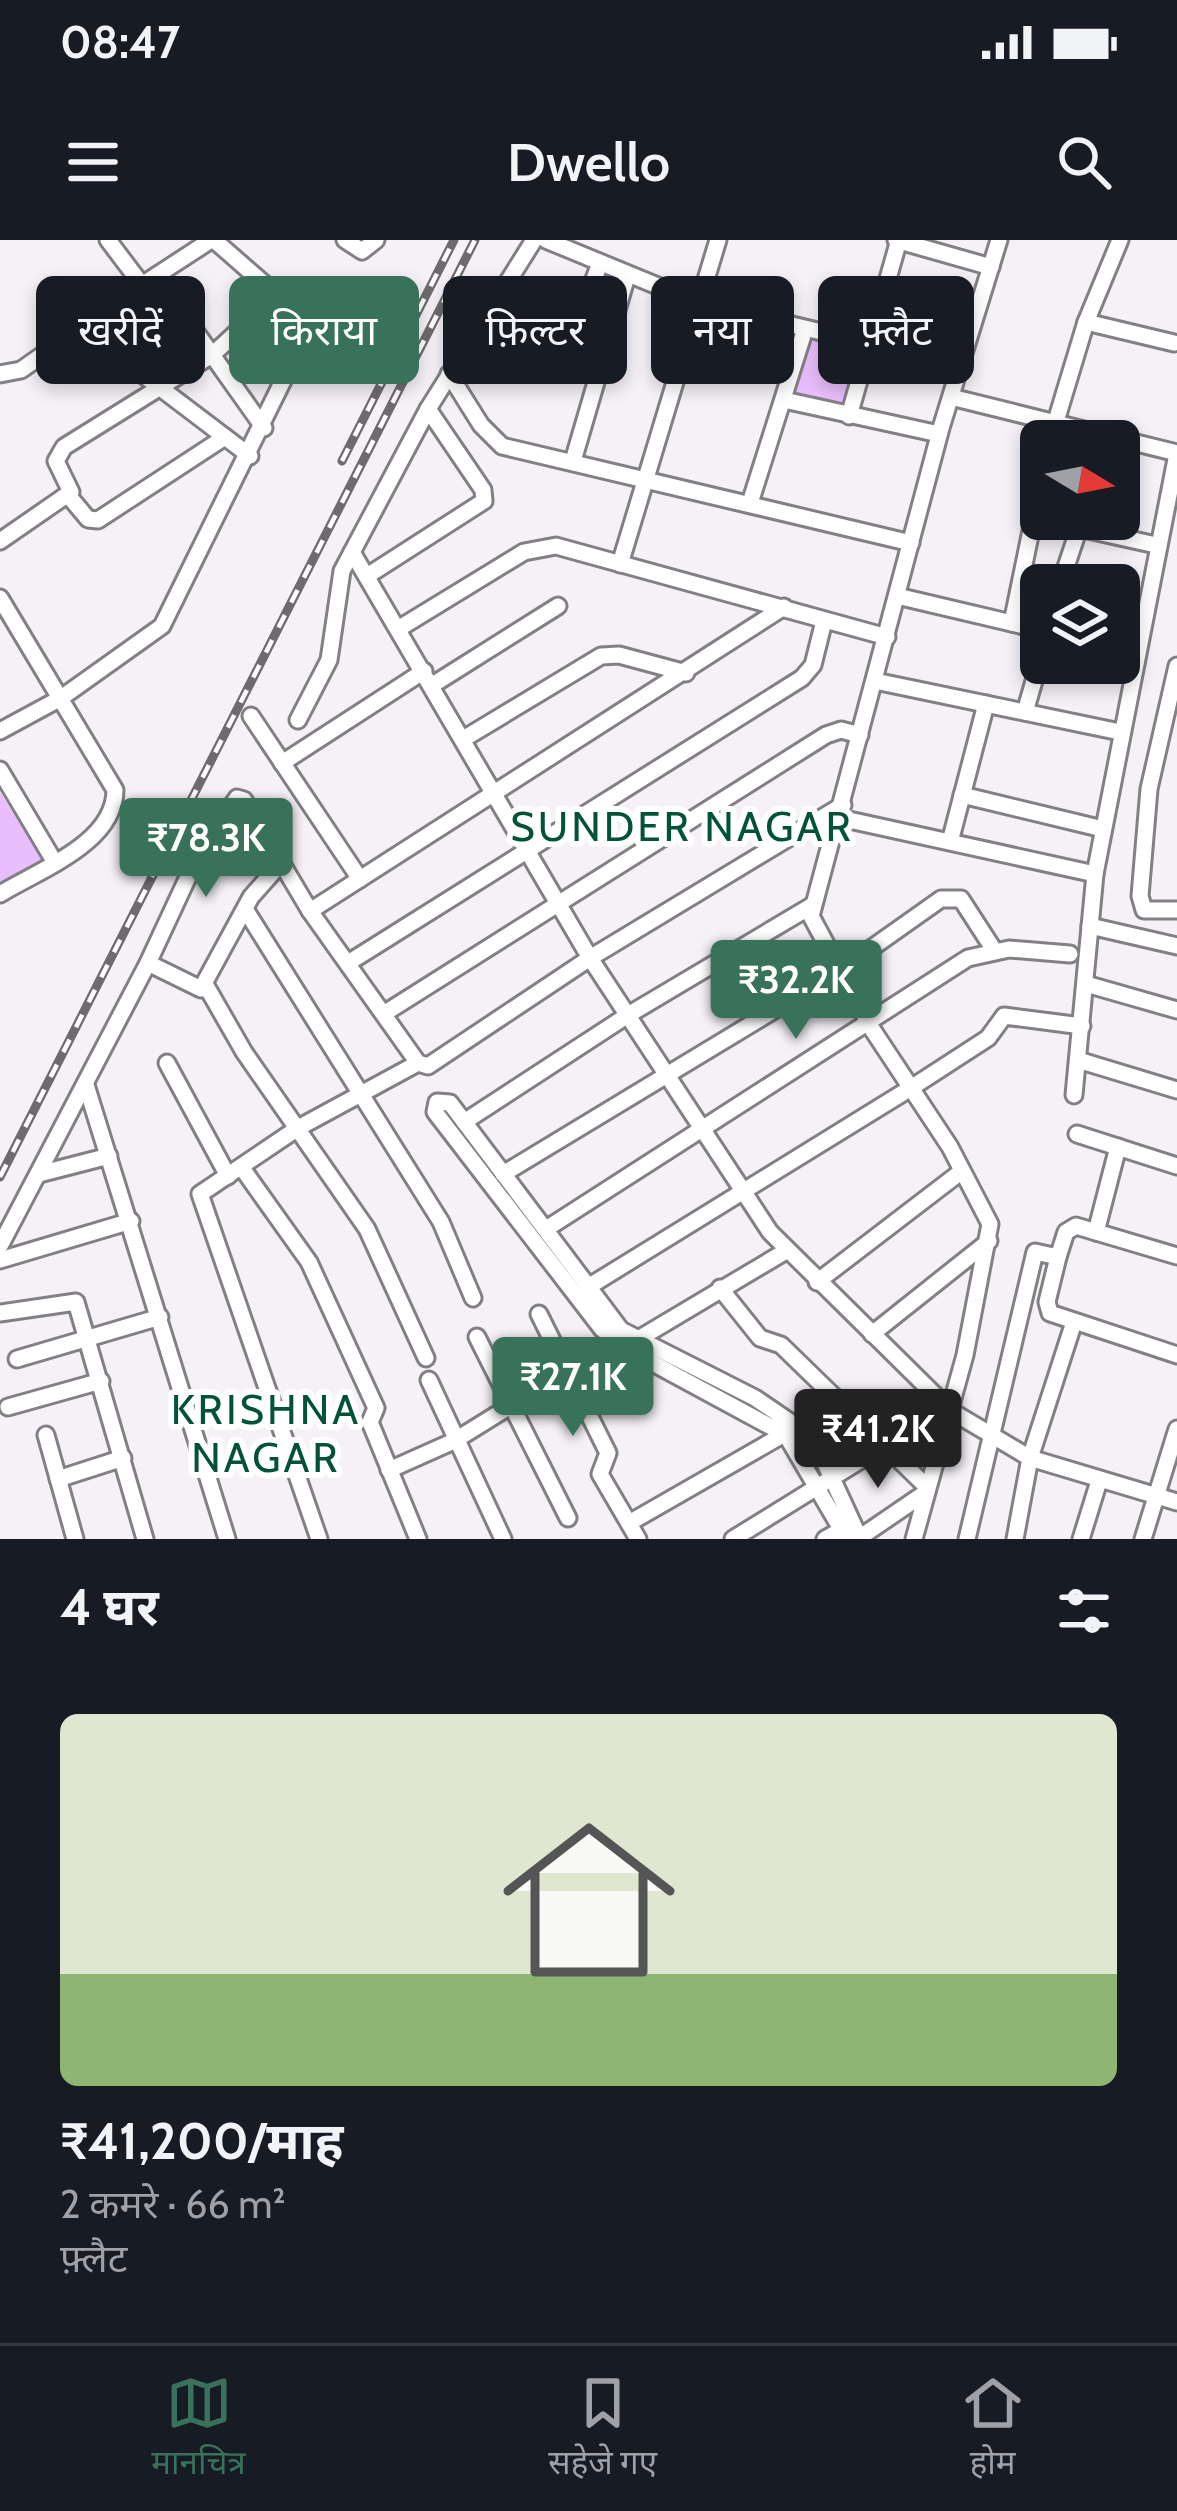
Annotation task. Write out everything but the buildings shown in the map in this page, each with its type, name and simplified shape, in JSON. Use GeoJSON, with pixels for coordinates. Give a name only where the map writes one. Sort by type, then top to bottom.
{"type":"FeatureCollection","features":[{"type":"Feature","properties":{"kind":"street"},"geometry":{"type":"LineString","coordinates":[[108,240],[144,276]]}},
{"type":"Feature","properties":{"kind":"street"},"geometry":{"type":"LineString","coordinates":[[157,276],[212,240],[253,276]]}},
{"type":"Feature","properties":{"kind":"street"},"geometry":{"type":"LineString","coordinates":[[345,240],[362,251],[376,240]]}},
{"type":"Feature","properties":{"kind":"street"},"geometry":{"type":"LineString","coordinates":[[512,276],[534,240]]}},
{"type":"Feature","properties":{"kind":"street"},"geometry":{"type":"LineString","coordinates":[[546,240],[651,285]]}},
{"type":"Feature","properties":{"kind":"street"},"geometry":{"type":"LineString","coordinates":[[707,276],[718,240]]}},
{"type":"Feature","properties":{"kind":"street"},"geometry":{"type":"LineString","coordinates":[[888,276],[898,240],[991,267]]}},
{"type":"Feature","properties":{"kind":"street"},"geometry":{"type":"LineString","coordinates":[[914,1539],[951,1411],[989,1241],[986,1212],[914,1086],[871,1026],[842,969],[811,925],[939,434],[999,240]]}},
{"type":"Feature","properties":{"kind":"street"},"geometry":{"type":"LineString","coordinates":[[1054,420],[1086,322],[1120,240]]}},
{"type":"Feature","properties":{"kind":"street"},"geometry":{"type":"LineString","coordinates":[[595,276],[599,266]]}},
{"type":"Feature","properties":{"kind":"street"},"geometry":{"type":"LineString","coordinates":[[1086,322],[1174,344]]}},
{"type":"Feature","properties":{"kind":"street"},"geometry":{"type":"LineString","coordinates":[[794,326],[818,332]]}},
{"type":"Feature","properties":{"kind":"street"},"geometry":{"type":"LineString","coordinates":[[750,503],[805,329]]}},
{"type":"Feature","properties":{"kind":"street"},"geometry":{"type":"LineString","coordinates":[[0,541],[68,495],[70,489],[56,461],[60,451],[163,389],[229,340]]}},
{"type":"Feature","properties":{"kind":"street"},"geometry":{"type":"LineString","coordinates":[[205,348],[264,428]]}},
{"type":"Feature","properties":{"kind":"street"},"geometry":{"type":"LineString","coordinates":[[0,374],[22,370],[36,360]]}},
{"type":"Feature","properties":{"kind":"street"},"geometry":{"type":"LineString","coordinates":[[156,384],[250,456]]}},
{"type":"Feature","properties":{"kind":"street"},"geometry":{"type":"LineString","coordinates":[[0,731],[61,698],[162,626],[282,384]]}},
{"type":"Feature","properties":{"kind":"street"},"geometry":{"type":"LineString","coordinates":[[298,720],[329,660],[338,583],[443,384]]}},
{"type":"Feature","properties":{"kind":"street"},"geometry":{"type":"LineString","coordinates":[[456,384],[497,444],[911,543]]}},
{"type":"Feature","properties":{"kind":"street"},"geometry":{"type":"LineString","coordinates":[[573,460],[594,384]]}},
{"type":"Feature","properties":{"kind":"street"},"geometry":{"type":"LineString","coordinates":[[620,564],[675,384]]}},
{"type":"Feature","properties":{"kind":"street"},"geometry":{"type":"LineString","coordinates":[[849,416],[857,384]]}},
{"type":"Feature","properties":{"kind":"street"},"geometry":{"type":"LineString","coordinates":[[951,397],[1041,420]]}},
{"type":"Feature","properties":{"kind":"street"},"geometry":{"type":"LineString","coordinates":[[784,400],[939,434]]}},
{"type":"Feature","properties":{"kind":"street"},"geometry":{"type":"LineString","coordinates":[[367,576],[484,501],[483,490],[428,409]]}},
{"type":"Feature","properties":{"kind":"street"},"geometry":{"type":"LineString","coordinates":[[68,495],[94,522],[225,436]]}},
{"type":"Feature","properties":{"kind":"street"},"geometry":{"type":"LineString","coordinates":[[1074,1095],[1095,874],[1177,454],[1140,445]]}},
{"type":"Feature","properties":{"kind":"street"},"geometry":{"type":"LineString","coordinates":[[1067,564],[1079,528],[1156,545]]}},
{"type":"Feature","properties":{"kind":"street"},"geometry":{"type":"LineString","coordinates":[[1012,623],[1029,540]]}},
{"type":"Feature","properties":{"kind":"street"},"geometry":{"type":"LineString","coordinates":[[398,629],[531,549],[556,547],[887,637]]}},
{"type":"Feature","properties":{"kind":"street"},"geometry":{"type":"LineString","coordinates":[[352,552],[590,958],[740,1189],[786,1251],[951,1411],[1030,1458],[1177,1502]]}},
{"type":"Feature","properties":{"kind":"street"},"geometry":{"type":"LineString","coordinates":[[898,596],[1020,625]]}},
{"type":"Feature","properties":{"kind":"street"},"geometry":{"type":"LineString","coordinates":[[0,598],[6,624],[61,698],[115,790],[115,801],[97,834],[0,894]]}},
{"type":"Feature","properties":{"kind":"street"},"geometry":{"type":"LineString","coordinates":[[282,763],[558,606]]}},
{"type":"Feature","properties":{"kind":"street"},"geometry":{"type":"LineString","coordinates":[[310,911],[784,608]]}},
{"type":"Feature","properties":{"kind":"street"},"geometry":{"type":"LineString","coordinates":[[348,963],[802,678],[813,665],[824,620]]}},
{"type":"Feature","properties":{"kind":"street"},"geometry":{"type":"LineString","coordinates":[[465,738],[601,656],[620,655],[686,673]]}},
{"type":"Feature","properties":{"kind":"street"},"geometry":{"type":"LineString","coordinates":[[1177,666],[1149,789],[1140,896],[1144,910],[1177,910]]}},
{"type":"Feature","properties":{"kind":"street"},"geometry":{"type":"LineString","coordinates":[[875,681],[1120,732]]}},
{"type":"Feature","properties":{"kind":"street"},"geometry":{"type":"LineString","coordinates":[[1025,712],[1033,684]]}},
{"type":"Feature","properties":{"kind":"street"},"geometry":{"type":"LineString","coordinates":[[951,838],[986,704]]}},
{"type":"Feature","properties":{"kind":"street"},"geometry":{"type":"LineString","coordinates":[[251,716],[361,879]]}},
{"type":"Feature","properties":{"kind":"street"},"geometry":{"type":"LineString","coordinates":[[385,1013],[826,735],[841,730],[860,735]]}},
{"type":"Feature","properties":{"kind":"street"},"geometry":{"type":"LineString","coordinates":[[0,770],[54,861]]}},
{"type":"Feature","properties":{"kind":"street"},"geometry":{"type":"LineString","coordinates":[[962,795],[1103,829]]}},
{"type":"Feature","properties":{"kind":"street"},"geometry":{"type":"LineString","coordinates":[[0,1246],[148,963],[201,849],[236,798],[244,800],[310,911],[418,1063]]}},
{"type":"Feature","properties":{"kind":"street"},"geometry":{"type":"LineString","coordinates":[[319,1539],[200,1198],[205,1189],[298,1128],[418,1063],[433,1065],[590,958],[842,811],[1095,874]]}},
{"type":"Feature","properties":{"kind":"street"},"geometry":{"type":"LineString","coordinates":[[148,963],[196,989],[205,985],[244,909],[282,862]]}},
{"type":"Feature","properties":{"kind":"street"},"geometry":{"type":"LineString","coordinates":[[503,1174],[842,969],[949,896],[961,899],[994,950]]}},
{"type":"Feature","properties":{"kind":"street"},"geometry":{"type":"LineString","coordinates":[[464,1122],[628,1015],[813,905]]}},
{"type":"Feature","properties":{"kind":"street"},"geometry":{"type":"LineString","coordinates":[[244,909],[441,1222],[473,1298]]}},
{"type":"Feature","properties":{"kind":"street"},"geometry":{"type":"LineString","coordinates":[[1090,926],[1177,946]]}},
{"type":"Feature","properties":{"kind":"street"},"geometry":{"type":"LineString","coordinates":[[546,1229],[871,1026],[968,958],[994,950],[1070,955]]}},
{"type":"Feature","properties":{"kind":"street"},"geometry":{"type":"LineString","coordinates":[[1086,984],[1177,1010]]}},
{"type":"Feature","properties":{"kind":"street"},"geometry":{"type":"LineString","coordinates":[[205,985],[367,1229],[426,1358]]}},
{"type":"Feature","properties":{"kind":"street"},"geometry":{"type":"LineString","coordinates":[[588,1287],[988,1038],[1004,1016],[1082,1026]]}},
{"type":"Feature","properties":{"kind":"street"},"geometry":{"type":"LineString","coordinates":[[1078,1060],[1177,1090]]}},
{"type":"Feature","properties":{"kind":"street"},"geometry":{"type":"LineString","coordinates":[[167,1063],[235,1172],[309,1262],[376,1408],[370,1420],[418,1539]]}},
{"type":"Feature","properties":{"kind":"street"},"geometry":{"type":"LineString","coordinates":[[86,1085],[227,1539]]}},
{"type":"Feature","properties":{"kind":"street"},"geometry":{"type":"LineString","coordinates":[[791,1431],[611,1338],[434,1106],[450,1103],[610,1318],[635,1341],[755,1398],[791,1431],[859,1539],[926,1490]]}},
{"type":"Feature","properties":{"kind":"street"},"geometry":{"type":"LineString","coordinates":[[1077,1134],[1177,1166]]}},
{"type":"Feature","properties":{"kind":"street"},"geometry":{"type":"LineString","coordinates":[[1096,1232],[1118,1147]]}},
{"type":"Feature","properties":{"kind":"street"},"geometry":{"type":"LineString","coordinates":[[39,1174],[110,1156]]}},
{"type":"Feature","properties":{"kind":"street"},"geometry":{"type":"LineString","coordinates":[[817,1282],[962,1171]]}},
{"type":"Feature","properties":{"kind":"street"},"geometry":{"type":"LineString","coordinates":[[0,1260],[131,1221]]}},
{"type":"Feature","properties":{"kind":"street"},"geometry":{"type":"LineString","coordinates":[[1177,1256],[1070,1227],[1058,1257],[1048,1311],[1177,1355]]}},
{"type":"Feature","properties":{"kind":"street"},"geometry":{"type":"LineString","coordinates":[[872,1334],[989,1241]]}},
{"type":"Feature","properties":{"kind":"street"},"geometry":{"type":"LineString","coordinates":[[635,1341],[786,1251]]}},
{"type":"Feature","properties":{"kind":"street"},"geometry":{"type":"LineString","coordinates":[[967,1539],[1035,1252],[1058,1257]]}},
{"type":"Feature","properties":{"kind":"street"},"geometry":{"type":"LineString","coordinates":[[719,1288],[760,1338],[781,1346],[926,1490]]}},
{"type":"Feature","properties":{"kind":"street"},"geometry":{"type":"LineString","coordinates":[[0,1312],[72,1301],[101,1381],[145,1539]]}},
{"type":"Feature","properties":{"kind":"street"},"geometry":{"type":"LineString","coordinates":[[539,1314],[605,1447],[608,1461],[600,1474],[638,1539]]}},
{"type":"Feature","properties":{"kind":"street"},"geometry":{"type":"LineString","coordinates":[[17,1359],[160,1317]]}},
{"type":"Feature","properties":{"kind":"street"},"geometry":{"type":"LineString","coordinates":[[1015,1539],[1030,1458],[1074,1322]]}},
{"type":"Feature","properties":{"kind":"street"},"geometry":{"type":"LineString","coordinates":[[477,1337],[568,1518]]}},
{"type":"Feature","properties":{"kind":"street"},"geometry":{"type":"LineString","coordinates":[[429,1380],[502,1539]]}},
{"type":"Feature","properties":{"kind":"street"},"geometry":{"type":"LineString","coordinates":[[8,1407],[101,1381]]}},
{"type":"Feature","properties":{"kind":"street"},"geometry":{"type":"LineString","coordinates":[[389,1470],[454,1441],[512,1405]]}},
{"type":"Feature","properties":{"kind":"street"},"geometry":{"type":"LineString","coordinates":[[1143,1539],[1177,1429]]}},
{"type":"Feature","properties":{"kind":"street"},"geometry":{"type":"LineString","coordinates":[[629,1522],[791,1431]]}},
{"type":"Feature","properties":{"kind":"street"},"geometry":{"type":"LineString","coordinates":[[46,1436],[75,1539]]}},
{"type":"Feature","properties":{"kind":"street"},"geometry":{"type":"LineString","coordinates":[[734,1539],[885,1445]]}},
{"type":"Feature","properties":{"kind":"street"},"geometry":{"type":"LineString","coordinates":[[58,1479],[123,1458]]}},
{"type":"Feature","properties":{"kind":"street"},"geometry":{"type":"LineString","coordinates":[[1081,1539],[1099,1481]]}},
{"type":"Feature","properties":{"kind":"street"},"geometry":{"type":"LineString","coordinates":[[825,1539],[845,1534],[827,1485]]}},
{"type":"Feature","properties":{"kind":"shaded area"},"geometry":{"type":"Polygon","coordinates":[[[808,334],[818,337],[818,384],[854,384],[846,413],[790,399],[808,334]]]}},
{"type":"Feature","properties":{"kind":"shaded area"},"geometry":{"type":"Polygon","coordinates":[[[0,792],[42,859],[0,884],[0,792]]]}},
{"type":"Feature","properties":{"kind":"railway"},"geometry":{"type":"LineString","coordinates":[[342,461],[454,240]]}},
{"type":"Feature","properties":{"kind":"railway"},"geometry":{"type":"LineString","coordinates":[[0,1177],[475,240]]}},
{"type":"Feature","properties":{"kind":"district","name":"SUNDER NAGAR"},"geometry":{"type":"Point","coordinates":[682,826]}},
{"type":"Feature","properties":{"kind":"district","name":"KRISHNA NAGAR"},"geometry":{"type":"Point","coordinates":[266,1433]}}]}
